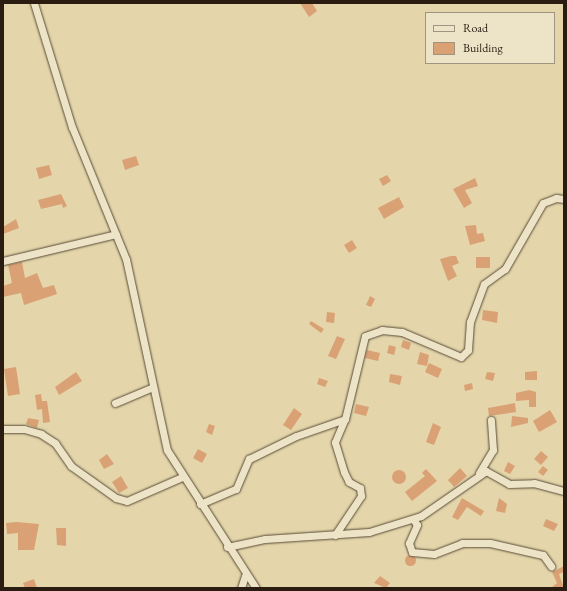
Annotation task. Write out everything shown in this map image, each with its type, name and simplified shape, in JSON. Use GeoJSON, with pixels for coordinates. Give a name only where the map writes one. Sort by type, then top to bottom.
{"type":"FeatureCollection","features":[{"type":"Feature","properties":{"kind":"street"},"geometry":{"type":"LineString","coordinates":[[34,3],[72,127],[126,259],[167,450],[182,477],[245,576],[256,588]]}},
{"type":"Feature","properties":{"kind":"street"},"geometry":{"type":"LineString","coordinates":[[335,534],[361,496],[360,488],[349,482],[344,472],[335,442],[345,419],[365,336],[382,330],[402,332],[461,357],[468,350],[470,322],[484,284],[505,269],[543,203],[556,198],[564,199]]}},
{"type":"Feature","properties":{"kind":"street"},"geometry":{"type":"LineString","coordinates":[[3,261],[116,234]]}},
{"type":"Feature","properties":{"kind":"street"},"geometry":{"type":"LineString","coordinates":[[115,403],[153,387]]}},
{"type":"Feature","properties":{"kind":"street"},"geometry":{"type":"LineString","coordinates":[[200,504],[236,489],[250,459],[296,436],[345,419]]}},
{"type":"Feature","properties":{"kind":"street"},"geometry":{"type":"LineString","coordinates":[[476,478],[493,450],[491,420]]}},
{"type":"Feature","properties":{"kind":"street"},"geometry":{"type":"LineString","coordinates":[[3,429],[24,428],[41,434],[55,443],[71,466],[116,498],[127,501],[182,477]]}},
{"type":"Feature","properties":{"kind":"street"},"geometry":{"type":"LineString","coordinates":[[227,547],[265,539],[335,534],[356,535],[413,519],[458,493],[486,470],[509,484],[534,483],[564,491]]}},
{"type":"Feature","properties":{"kind":"street"},"geometry":{"type":"LineString","coordinates":[[413,519],[417,525],[408,543],[412,552],[434,554],[462,543],[490,543],[543,555],[551,566]]}},
{"type":"Feature","properties":{"kind":"street"},"geometry":{"type":"LineString","coordinates":[[241,588],[245,576]]}},
{"type":"Feature","properties":{"kind":"building"},"geometry":{"type":"Polygon","coordinates":[[[300,3],[312,3],[317,11],[309,17],[300,3]]]}},
{"type":"Feature","properties":{"kind":"building"},"geometry":{"type":"Polygon","coordinates":[[[136,156],[139,165],[125,170],[122,160],[136,156]]]}},
{"type":"Feature","properties":{"kind":"building"},"geometry":{"type":"Polygon","coordinates":[[[49,165],[52,175],[39,179],[36,168],[49,165]]]}},
{"type":"Feature","properties":{"kind":"building"},"geometry":{"type":"Polygon","coordinates":[[[387,175],[391,181],[383,186],[379,179],[387,175]]]}},
{"type":"Feature","properties":{"kind":"building"},"geometry":{"type":"Polygon","coordinates":[[[475,178],[478,186],[465,190],[472,203],[464,208],[453,189],[475,178]]]}},
{"type":"Feature","properties":{"kind":"building"},"geometry":{"type":"Polygon","coordinates":[[[61,194],[67,206],[63,208],[62,204],[41,209],[38,200],[61,194]]]}},
{"type":"Feature","properties":{"kind":"building"},"geometry":{"type":"Polygon","coordinates":[[[399,197],[404,207],[384,219],[378,208],[399,197]]]}},
{"type":"Feature","properties":{"kind":"building"},"geometry":{"type":"Polygon","coordinates":[[[16,219],[19,228],[3,234],[3,227],[16,219]]]}},
{"type":"Feature","properties":{"kind":"building"},"geometry":{"type":"Polygon","coordinates":[[[476,225],[477,234],[483,233],[485,241],[470,245],[465,226],[476,225]]]}},
{"type":"Feature","properties":{"kind":"building"},"geometry":{"type":"Polygon","coordinates":[[[352,240],[357,248],[349,253],[344,245],[352,240]]]}},
{"type":"Feature","properties":{"kind":"building"},"geometry":{"type":"Polygon","coordinates":[[[456,256],[459,263],[452,266],[457,276],[448,281],[440,259],[456,256]]]}},
{"type":"Feature","properties":{"kind":"building"},"geometry":{"type":"Polygon","coordinates":[[[476,257],[490,257],[490,268],[476,268],[476,257]]]}},
{"type":"Feature","properties":{"kind":"building"},"geometry":{"type":"Polygon","coordinates":[[[22,262],[25,278],[37,273],[43,288],[54,285],[57,294],[24,305],[21,293],[3,297],[3,286],[12,283],[8,265],[22,262]]]}},
{"type":"Feature","properties":{"kind":"building"},"geometry":{"type":"Polygon","coordinates":[[[370,296],[375,299],[371,307],[366,305],[370,296]]]}},
{"type":"Feature","properties":{"kind":"building"},"geometry":{"type":"Polygon","coordinates":[[[483,310],[498,312],[497,323],[482,320],[483,310]]]}},
{"type":"Feature","properties":{"kind":"building"},"geometry":{"type":"Polygon","coordinates":[[[327,312],[335,313],[334,323],[326,322],[327,312]]]}},
{"type":"Feature","properties":{"kind":"building"},"geometry":{"type":"Polygon","coordinates":[[[311,321],[324,329],[321,333],[309,324],[311,321]]]}},
{"type":"Feature","properties":{"kind":"building"},"geometry":{"type":"Polygon","coordinates":[[[337,336],[345,339],[336,359],[328,356],[337,336]]]}},
{"type":"Feature","properties":{"kind":"building"},"geometry":{"type":"Polygon","coordinates":[[[403,340],[411,343],[409,350],[401,347],[403,340]]]}},
{"type":"Feature","properties":{"kind":"building"},"geometry":{"type":"Polygon","coordinates":[[[389,345],[396,347],[394,355],[387,353],[389,345]]]}},
{"type":"Feature","properties":{"kind":"building"},"geometry":{"type":"Polygon","coordinates":[[[367,350],[380,353],[378,361],[365,358],[367,350]]]}},
{"type":"Feature","properties":{"kind":"building"},"geometry":{"type":"Polygon","coordinates":[[[420,352],[429,355],[427,366],[417,364],[420,352]]]}},
{"type":"Feature","properties":{"kind":"building"},"geometry":{"type":"Polygon","coordinates":[[[429,363],[442,369],[438,378],[425,372],[429,363]]]}},
{"type":"Feature","properties":{"kind":"building"},"geometry":{"type":"Polygon","coordinates":[[[16,367],[20,394],[8,396],[4,369],[16,367]]]}},
{"type":"Feature","properties":{"kind":"building"},"geometry":{"type":"Polygon","coordinates":[[[537,371],[537,380],[525,380],[525,372],[537,371]]]}},
{"type":"Feature","properties":{"kind":"building"},"geometry":{"type":"Polygon","coordinates":[[[76,372],[82,381],[59,395],[55,387],[76,372]]]}},
{"type":"Feature","properties":{"kind":"building"},"geometry":{"type":"Polygon","coordinates":[[[487,372],[495,373],[493,381],[485,379],[487,372]]]}},
{"type":"Feature","properties":{"kind":"building"},"geometry":{"type":"Polygon","coordinates":[[[390,374],[402,376],[400,385],[389,382],[390,374]]]}},
{"type":"Feature","properties":{"kind":"building"},"geometry":{"type":"Polygon","coordinates":[[[319,378],[328,381],[325,387],[317,384],[319,378]]]}},
{"type":"Feature","properties":{"kind":"building"},"geometry":{"type":"Polygon","coordinates":[[[472,383],[473,389],[465,391],[464,385],[472,383]]]}},
{"type":"Feature","properties":{"kind":"building"},"geometry":{"type":"Polygon","coordinates":[[[529,390],[536,392],[536,407],[529,407],[529,400],[516,401],[516,393],[529,390]]]}},
{"type":"Feature","properties":{"kind":"building"},"geometry":{"type":"Polygon","coordinates":[[[41,394],[42,401],[47,401],[50,422],[43,423],[42,409],[37,410],[35,395],[41,394]]]}},
{"type":"Feature","properties":{"kind":"building"},"geometry":{"type":"Polygon","coordinates":[[[515,403],[516,412],[489,416],[488,408],[515,403]]]}},
{"type":"Feature","properties":{"kind":"building"},"geometry":{"type":"Polygon","coordinates":[[[356,404],[369,407],[366,416],[354,413],[356,404]]]}},
{"type":"Feature","properties":{"kind":"building"},"geometry":{"type":"Polygon","coordinates":[[[294,408],[302,414],[291,430],[283,425],[294,408]]]}},
{"type":"Feature","properties":{"kind":"building"},"geometry":{"type":"Polygon","coordinates":[[[550,410],[557,422],[539,432],[533,421],[550,410]]]}},
{"type":"Feature","properties":{"kind":"building"},"geometry":{"type":"Polygon","coordinates":[[[512,416],[528,418],[528,423],[511,427],[512,416]]]}},
{"type":"Feature","properties":{"kind":"building"},"geometry":{"type":"Polygon","coordinates":[[[28,418],[39,420],[37,428],[26,424],[28,418]]]}},
{"type":"Feature","properties":{"kind":"building"},"geometry":{"type":"Polygon","coordinates":[[[433,423],[441,427],[434,445],[426,442],[433,423]]]}},
{"type":"Feature","properties":{"kind":"building"},"geometry":{"type":"Polygon","coordinates":[[[209,424],[215,426],[212,435],[206,432],[209,424]]]}},
{"type":"Feature","properties":{"kind":"building"},"geometry":{"type":"Polygon","coordinates":[[[198,449],[207,454],[202,463],[193,458],[198,449]]]}},
{"type":"Feature","properties":{"kind":"building"},"geometry":{"type":"Polygon","coordinates":[[[541,451],[548,457],[541,465],[534,459],[541,451]]]}},
{"type":"Feature","properties":{"kind":"building"},"geometry":{"type":"Polygon","coordinates":[[[107,454],[114,464],[104,469],[99,460],[107,454]]]}},
{"type":"Feature","properties":{"kind":"building"},"geometry":{"type":"Polygon","coordinates":[[[508,462],[515,466],[510,474],[504,471],[508,462]]]}},
{"type":"Feature","properties":{"kind":"building"},"geometry":{"type":"Polygon","coordinates":[[[543,466],[548,470],[543,476],[538,472],[543,466]]]}},
{"type":"Feature","properties":{"kind":"building"},"geometry":{"type":"Polygon","coordinates":[[[460,468],[467,476],[454,487],[448,480],[460,468]]]}},
{"type":"Feature","properties":{"kind":"building"},"geometry":{"type":"Polygon","coordinates":[[[426,469],[437,481],[412,501],[405,492],[425,476],[422,473],[426,469]]]}},
{"type":"Feature","properties":{"kind":"building"},"geometry":{"type":"Polygon","coordinates":[[[396,470],[402,470],[406,474],[406,480],[402,484],[396,484],[392,480],[392,474],[396,470]]]}},
{"type":"Feature","properties":{"kind":"building"},"geometry":{"type":"Polygon","coordinates":[[[121,476],[128,488],[119,493],[112,482],[121,476]]]}},
{"type":"Feature","properties":{"kind":"building"},"geometry":{"type":"Polygon","coordinates":[[[462,498],[484,511],[481,516],[467,507],[458,520],[452,517],[462,498]]]}},
{"type":"Feature","properties":{"kind":"building"},"geometry":{"type":"Polygon","coordinates":[[[499,498],[507,504],[505,513],[496,511],[499,498]]]}},
{"type":"Feature","properties":{"kind":"building"},"geometry":{"type":"Polygon","coordinates":[[[546,519],[558,524],[554,531],[543,526],[546,519]]]}},
{"type":"Feature","properties":{"kind":"building"},"geometry":{"type":"Polygon","coordinates":[[[17,522],[39,524],[34,550],[18,550],[18,533],[7,534],[6,523],[17,522]]]}},
{"type":"Feature","properties":{"kind":"building"},"geometry":{"type":"Polygon","coordinates":[[[56,528],[66,528],[66,546],[57,545],[56,528]]]}},
{"type":"Feature","properties":{"kind":"building"},"geometry":{"type":"Polygon","coordinates":[[[408,555],[412,555],[414,556],[414,564],[408,565],[405,562],[405,558],[408,555]]]}},
{"type":"Feature","properties":{"kind":"building"},"geometry":{"type":"Polygon","coordinates":[[[564,566],[564,572],[559,574],[564,588],[551,588],[557,583],[552,572],[564,566]]]}},
{"type":"Feature","properties":{"kind":"building"},"geometry":{"type":"Polygon","coordinates":[[[380,576],[390,583],[386,588],[374,583],[380,576]]]}},
{"type":"Feature","properties":{"kind":"building"},"geometry":{"type":"Polygon","coordinates":[[[34,579],[37,588],[25,588],[23,583],[34,579]]]}}]}
